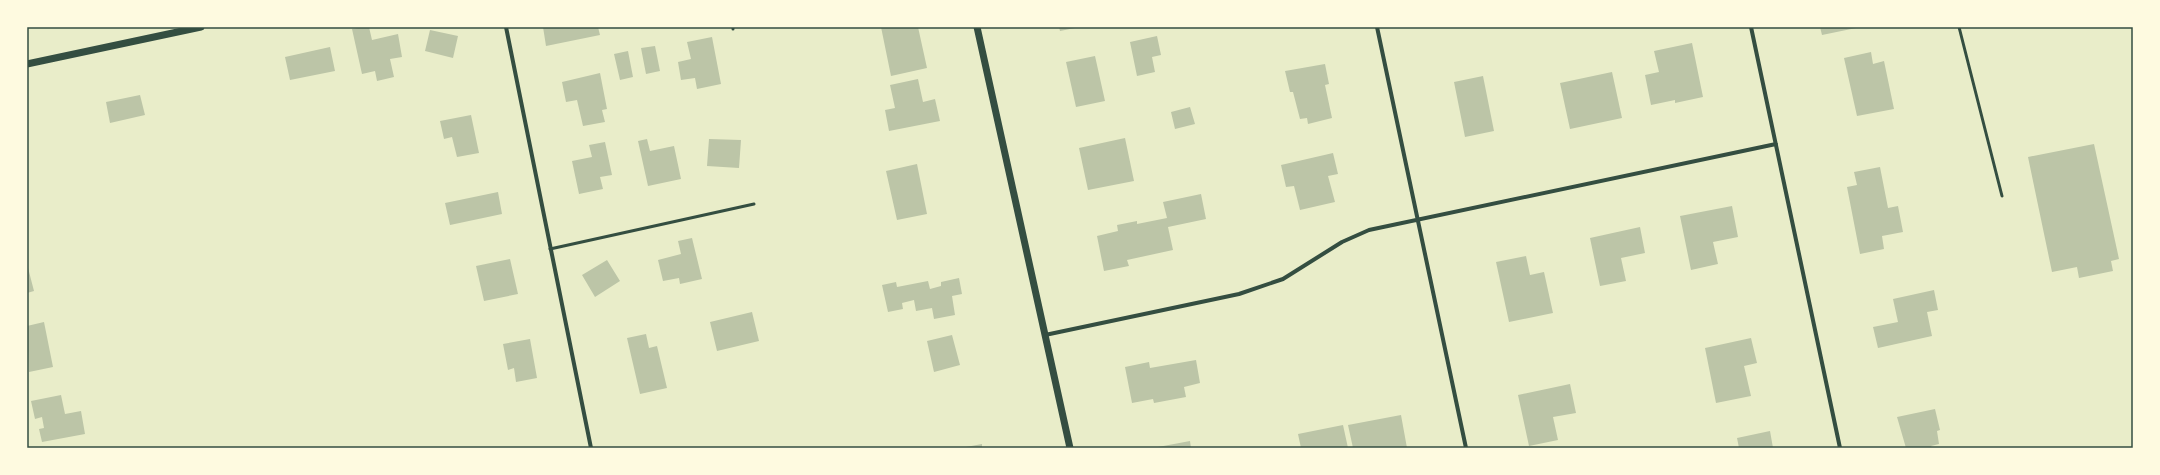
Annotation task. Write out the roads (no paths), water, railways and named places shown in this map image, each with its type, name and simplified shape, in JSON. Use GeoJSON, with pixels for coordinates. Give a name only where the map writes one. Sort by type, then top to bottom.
{"type":"FeatureCollection","features":[{"type":"Feature","properties":{"kind":"street"},"geometry":{"type":"LineString","coordinates":[[27,64],[201,27]]}},
{"type":"Feature","properties":{"kind":"street"},"geometry":{"type":"LineString","coordinates":[[506,27],[591,448]]}},
{"type":"Feature","properties":{"kind":"street"},"geometry":{"type":"LineString","coordinates":[[977,27],[1070,448]]}},
{"type":"Feature","properties":{"kind":"street"},"geometry":{"type":"LineString","coordinates":[[1377,27],[1466,448]]}},
{"type":"Feature","properties":{"kind":"street"},"geometry":{"type":"LineString","coordinates":[[1752,27],[1840,448]]}},
{"type":"Feature","properties":{"kind":"street"},"geometry":{"type":"LineString","coordinates":[[1045,335],[1239,294],[1283,280],[1342,242],[1369,230],[1776,144]]}},
{"type":"Feature","properties":{"kind":"lane"},"geometry":{"type":"LineString","coordinates":[[1958,27],[2002,196]]}},
{"type":"Feature","properties":{"kind":"lane"},"geometry":{"type":"LineString","coordinates":[[550,249],[754,204]]}}]}
